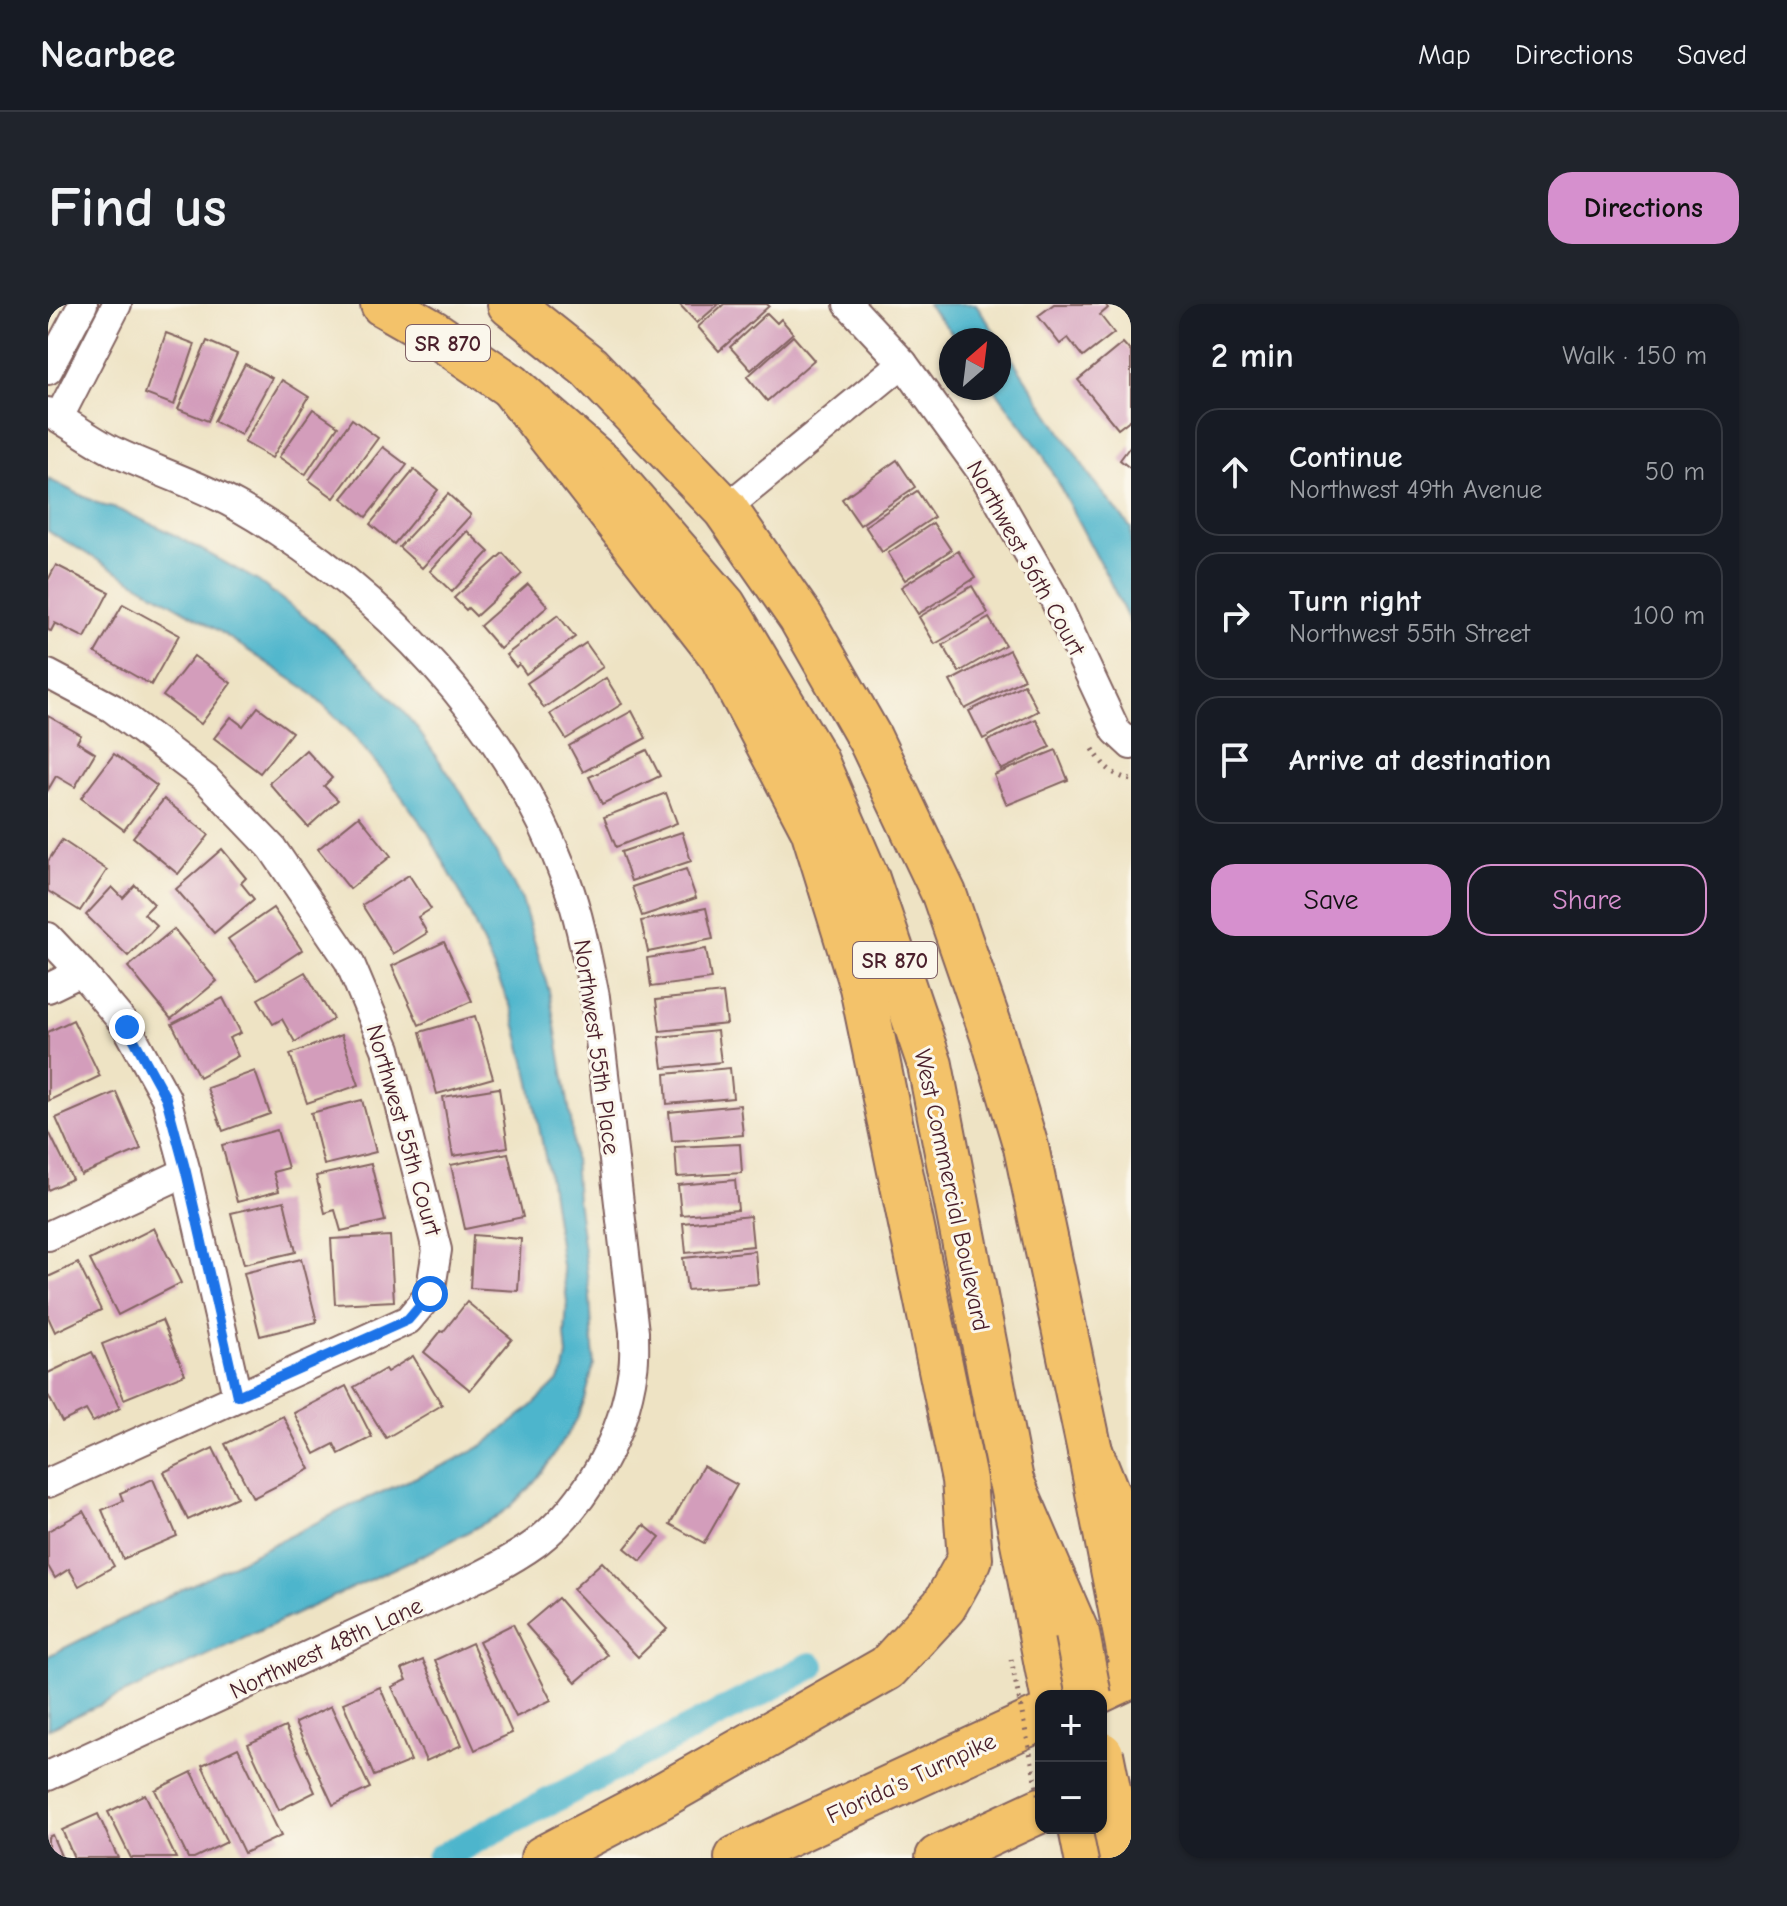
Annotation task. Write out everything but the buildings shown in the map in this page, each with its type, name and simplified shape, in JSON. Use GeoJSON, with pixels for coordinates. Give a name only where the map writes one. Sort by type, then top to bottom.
{"type":"FeatureCollection","features":[{"type":"Feature","properties":{"kind":"highway","name":"West Commercial Boulevard"},"geometry":{"type":"LineString","coordinates":[[383,304],[432,332],[511,386],[604,467],[724,606],[815,759],[867,879],[930,1065],[1043,1646]]}},
{"type":"Feature","properties":{"kind":"highway","name":"SR 870"},"geometry":{"type":"LineString","coordinates":[[510,304],[589,367],[725,509],[801,618],[870,739],[944,894],[993,1036],[1026,1147],[1131,1661]]}},
{"type":"Feature","properties":{"kind":"highway"},"geometry":{"type":"LineString","coordinates":[[511,386],[722,656],[813,829],[862,987],[964,1480],[970,1559],[944,1606],[887,1668],[656,1799],[543,1858]]}},
{"type":"Feature","properties":{"kind":"highway"},"geometry":{"type":"LineString","coordinates":[[1090,1451],[1131,1553]]}},
{"type":"Feature","properties":{"kind":"highway"},"geometry":{"type":"LineString","coordinates":[[1043,1646],[1052,1690]]}},
{"type":"Feature","properties":{"kind":"highway"},"geometry":{"type":"LineString","coordinates":[[1043,1646],[1083,1690]]}},
{"type":"Feature","properties":{"kind":"highway"},"geometry":{"type":"LineString","coordinates":[[1102,1690],[1131,1676]]}},
{"type":"Feature","properties":{"kind":"highway","name":"Florida's Turnpike"},"geometry":{"type":"LineString","coordinates":[[737,1858],[1035,1721]]}},
{"type":"Feature","properties":{"kind":"highway"},"geometry":{"type":"LineString","coordinates":[[1103,1762],[1122,1858]]}},
{"type":"Feature","properties":{"kind":"highway"},"geometry":{"type":"LineString","coordinates":[[1107,1779],[1131,1768]]}},
{"type":"Feature","properties":{"kind":"highway"},"geometry":{"type":"LineString","coordinates":[[938,1858],[1035,1812]]}},
{"type":"Feature","properties":{"kind":"highway"},"geometry":{"type":"LineString","coordinates":[[1082,1834],[1087,1858]]}},
{"type":"Feature","properties":{"kind":"street"},"geometry":{"type":"LineString","coordinates":[[48,370],[83,304]]}},
{"type":"Feature","properties":{"kind":"street"},"geometry":{"type":"LineString","coordinates":[[53,414],[117,304]]}},
{"type":"Feature","properties":{"kind":"street","name":"Northwest 56th Court"},"geometry":{"type":"LineString","coordinates":[[848,304],[903,363],[984,475],[1053,596],[1116,731],[1131,745]]}},
{"type":"Feature","properties":{"kind":"street"},"geometry":{"type":"LineString","coordinates":[[725,509],[903,363]]}},
{"type":"Feature","properties":{"kind":"street","name":"Northwest 55th Place"},"geometry":{"type":"LineString","coordinates":[[53,414],[113,451],[188,481],[237,506],[279,532],[357,590],[424,655],[455,691],[511,765],[535,809],[566,880],[578,918],[595,997],[634,1332],[633,1367],[617,1432],[603,1462],[584,1491]]}},
{"type":"Feature","properties":{"kind":"street","name":"Northwest 55th Court"},"geometry":{"type":"LineString","coordinates":[[48,674],[112,708],[206,779],[272,848],[349,961],[386,1049],[437,1250],[430,1294],[408,1320],[237,1396]]}},
{"type":"Feature","properties":{"kind":"street"},"geometry":{"type":"LineString","coordinates":[[48,937],[127,1027],[166,1098],[237,1396],[48,1483]]}},
{"type":"Feature","properties":{"kind":"street"},"geometry":{"type":"LineString","coordinates":[[48,988],[81,972]]}},
{"type":"Feature","properties":{"kind":"street"},"geometry":{"type":"LineString","coordinates":[[48,1236],[186,1172]]}},
{"type":"Feature","properties":{"kind":"street","name":"Northwest 48th Lane"},"geometry":{"type":"LineString","coordinates":[[48,1776],[489,1572],[538,1541],[561,1520],[584,1491]]}},
{"type":"Feature","properties":{"kind":"path"},"geometry":{"type":"LineString","coordinates":[[1088,736],[1104,767],[1115,775],[1131,780]]}},
{"type":"Feature","properties":{"kind":"path"},"geometry":{"type":"LineString","coordinates":[[1042,1762],[1043,1646]]}},
{"type":"Feature","properties":{"kind":"water"},"geometry":{"type":"Polygon","coordinates":[[[927,304],[976,304],[992,328],[948,328],[927,304]]]}},
{"type":"Feature","properties":{"kind":"water"},"geometry":{"type":"Polygon","coordinates":[[[1011,357],[1094,482],[1131,528],[1131,625],[1109,580],[1042,453],[1003,400],[1011,400],[1011,357]]]}},
{"type":"Feature","properties":{"kind":"water"},"geometry":{"type":"Polygon","coordinates":[[[48,479],[101,505],[163,529],[258,581],[322,630],[367,671],[414,724],[460,790],[522,900],[549,991],[571,1119],[594,1364],[577,1419],[529,1488],[496,1517],[436,1549],[48,1729],[48,1656],[350,1506],[484,1445],[532,1406],[564,1371],[567,1301],[550,1181],[512,1010],[462,896],[428,833],[348,729],[306,689],[219,631],[48,531],[48,479]]]}},
{"type":"Feature","properties":{"kind":"waterway"},"geometry":{"type":"LineString","coordinates":[[440,1858],[811,1666]]}},
{"type":"Feature","properties":{"kind":"route"},"geometry":{"type":"LineString","coordinates":[[127,1027],[166,1098],[237,1396],[408,1320],[430,1294]]}}]}
